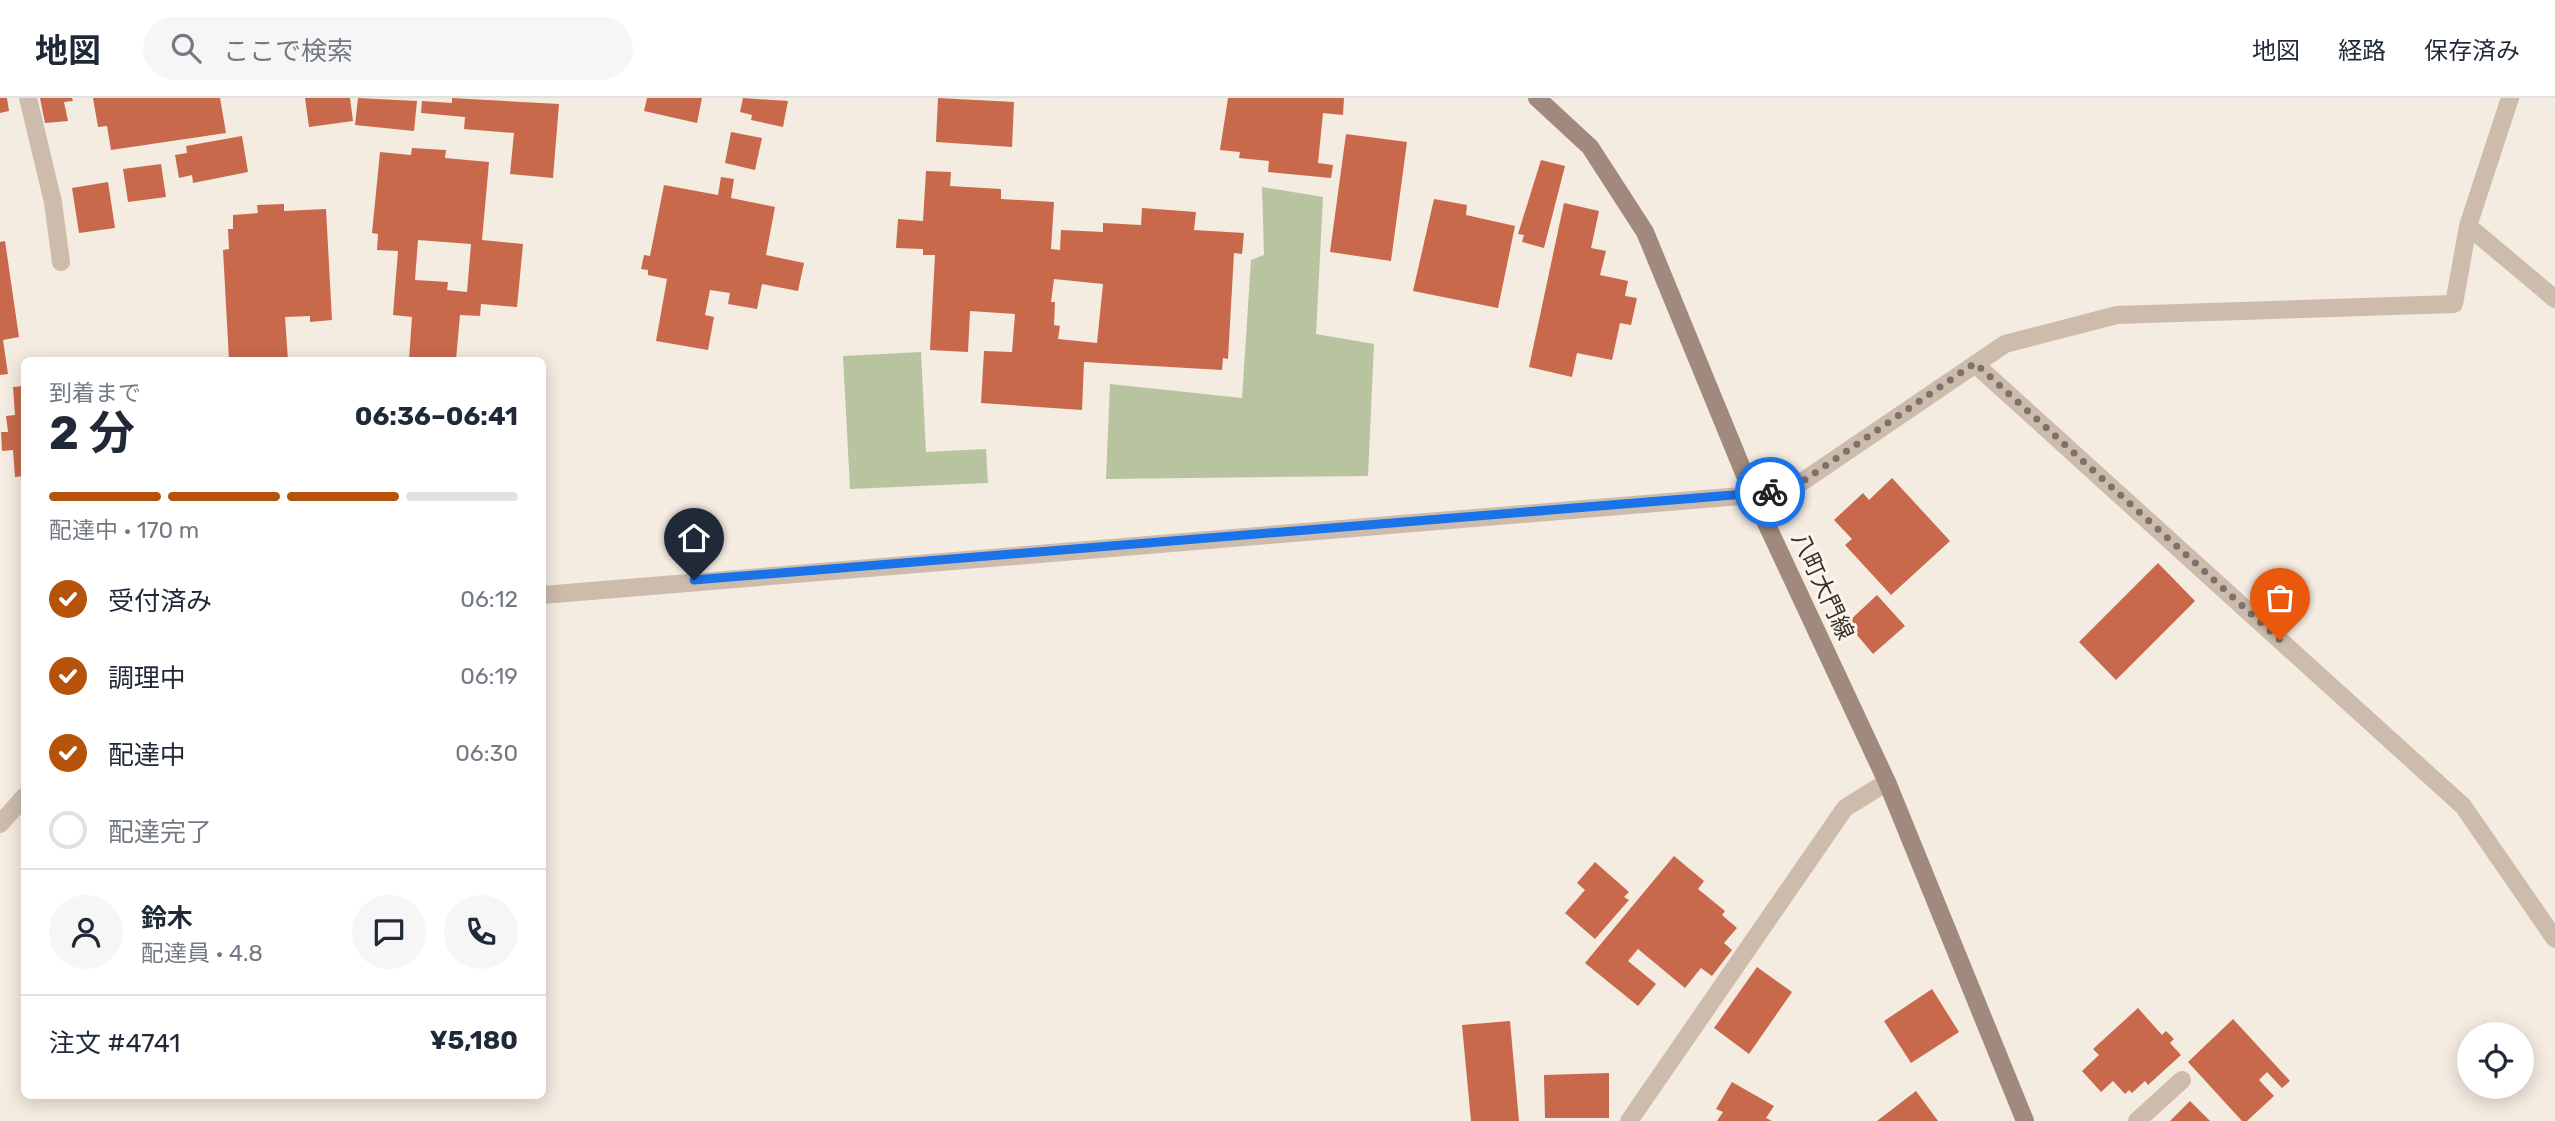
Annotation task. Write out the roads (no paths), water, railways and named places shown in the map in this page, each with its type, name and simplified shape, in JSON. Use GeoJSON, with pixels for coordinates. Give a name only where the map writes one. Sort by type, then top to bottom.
{"type":"FeatureCollection","features":[{"type":"Feature","properties":{"kind":"main road","name":"八町大門線"},"geometry":{"type":"LineString","coordinates":[[1537,98],[1590,147],[1645,232],[1753,495],[1886,782],[2025,1121]]}},
{"type":"Feature","properties":{"kind":"street"},"geometry":{"type":"LineString","coordinates":[[28,98],[53,202],[61,262]]}},
{"type":"Feature","properties":{"kind":"street"},"geometry":{"type":"LineString","coordinates":[[546,595],[992,555],[1753,495],[1793,488],[2005,344],[2117,315],[2454,304],[2468,226],[2510,98]]}},
{"type":"Feature","properties":{"kind":"street"},"geometry":{"type":"LineString","coordinates":[[2468,226],[2555,299]]}},
{"type":"Feature","properties":{"kind":"street"},"geometry":{"type":"LineString","coordinates":[[1975,363],[2463,806],[2555,939]]}},
{"type":"Feature","properties":{"kind":"street"},"geometry":{"type":"LineString","coordinates":[[1629,1121],[1845,808],[1886,782]]}},
{"type":"Feature","properties":{"kind":"street"},"geometry":{"type":"LineString","coordinates":[[0,824],[21,800]]}},
{"type":"Feature","properties":{"kind":"street"},"geometry":{"type":"LineString","coordinates":[[2137,1121],[2182,1080]]}}]}
